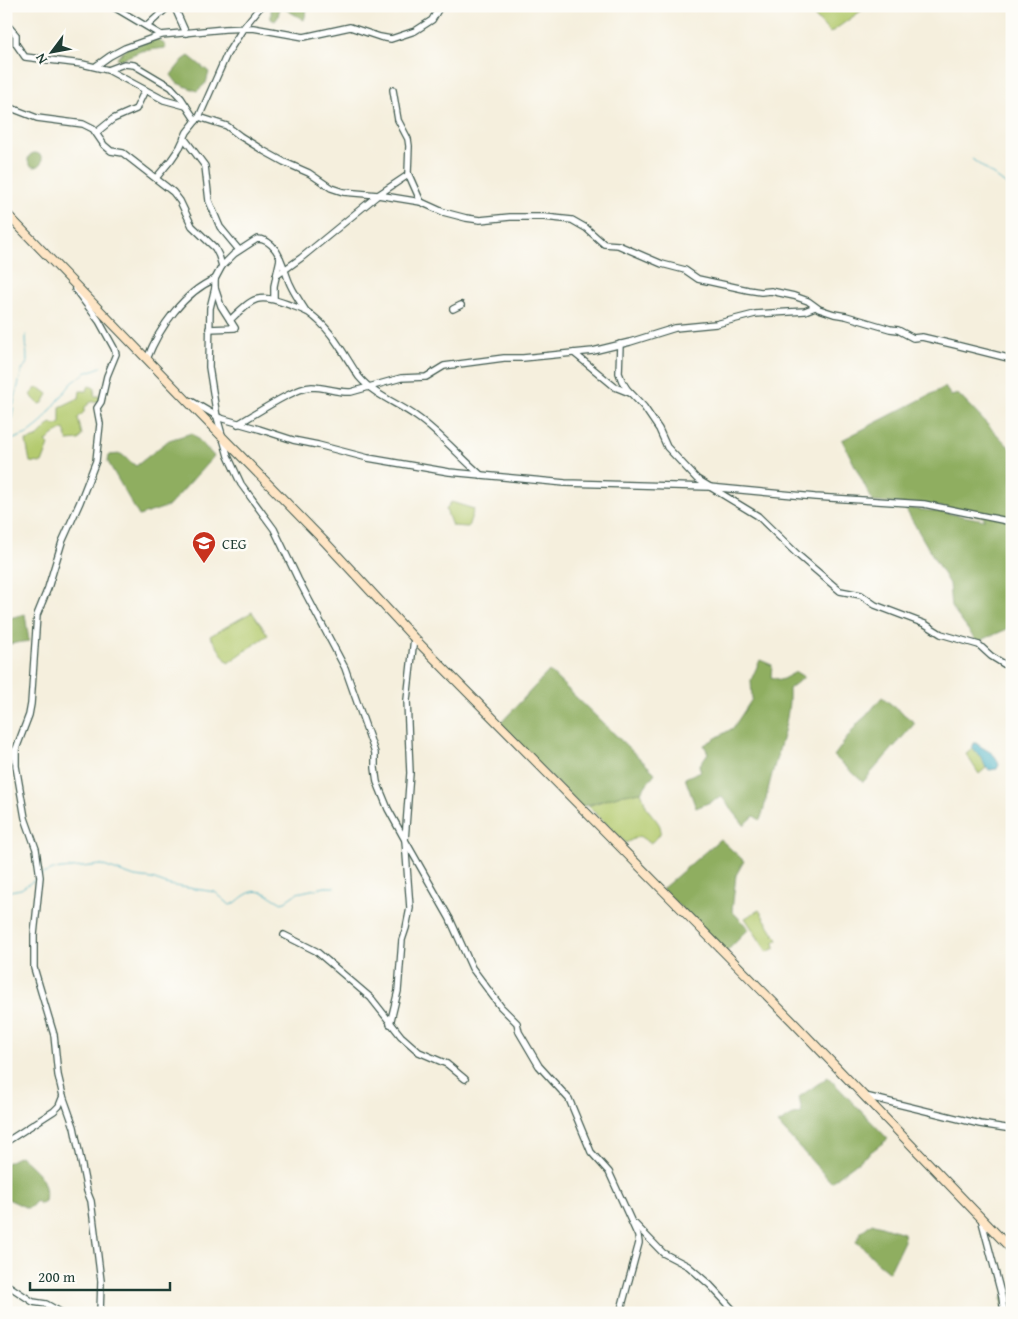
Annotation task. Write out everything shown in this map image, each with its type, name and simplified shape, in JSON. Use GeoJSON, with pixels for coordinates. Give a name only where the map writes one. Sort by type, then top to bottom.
{"type":"FeatureCollection","features":[{"type":"Feature","properties":{"kind":"main road"},"geometry":{"type":"LineString","coordinates":[[6,213],[326,543],[414,638],[792,1021],[1012,1250]]}},
{"type":"Feature","properties":{"kind":"street"},"geometry":{"type":"LineString","coordinates":[[112,6],[161,35]]}},
{"type":"Feature","properties":{"kind":"street"},"geometry":{"type":"LineString","coordinates":[[148,26],[169,6]]}},
{"type":"Feature","properties":{"kind":"street"},"geometry":{"type":"LineString","coordinates":[[174,6],[186,33]]}},
{"type":"Feature","properties":{"kind":"street"},"geometry":{"type":"LineString","coordinates":[[156,178],[175,155],[197,119],[227,54],[244,27],[261,6]]}},
{"type":"Feature","properties":{"kind":"street"},"geometry":{"type":"LineString","coordinates":[[96,66],[130,45],[161,35],[244,27],[304,37],[350,27],[391,39],[415,31],[432,20],[439,8]]}},
{"type":"Feature","properties":{"kind":"street"},"geometry":{"type":"LineString","coordinates":[[6,26],[16,34],[16,44],[25,57],[96,66],[108,70],[164,100],[186,106]]}},
{"type":"Feature","properties":{"kind":"street"},"geometry":{"type":"LineString","coordinates":[[108,70],[124,64],[134,65],[171,87],[197,119],[224,125],[250,143],[284,162],[309,173],[331,188],[348,193],[378,195],[421,202],[443,212],[480,220],[529,217],[572,220],[586,228],[604,244],[618,245],[662,264],[685,270],[698,279],[748,290],[771,291],[808,301],[815,307],[834,314],[890,330],[898,330],[913,338],[922,337],[956,344],[1012,359]]}},
{"type":"Feature","properties":{"kind":"street"},"geometry":{"type":"LineString","coordinates":[[97,132],[113,119],[136,109],[145,90]]}},
{"type":"Feature","properties":{"kind":"street"},"geometry":{"type":"LineString","coordinates":[[393,90],[396,116],[401,129],[408,139],[408,176],[421,202]]}},
{"type":"Feature","properties":{"kind":"street"},"geometry":{"type":"LineString","coordinates":[[6,106],[37,118],[86,125],[97,132],[104,145],[111,151],[123,153],[173,192],[192,226],[215,248],[222,266]]}},
{"type":"Feature","properties":{"kind":"street"},"geometry":{"type":"LineString","coordinates":[[184,138],[205,166],[209,202],[220,227],[239,250]]}},
{"type":"Feature","properties":{"kind":"street"},"geometry":{"type":"LineString","coordinates":[[276,276],[378,195],[408,176]]}},
{"type":"Feature","properties":{"kind":"street"},"geometry":{"type":"LineString","coordinates":[[209,329],[235,328],[221,306],[215,288],[215,279],[222,266],[239,250],[257,239],[261,239],[270,244],[281,260],[294,292],[308,312],[325,327],[359,377],[370,388],[416,416],[482,476]]}},
{"type":"Feature","properties":{"kind":"street"},"geometry":{"type":"LineString","coordinates":[[281,260],[293,264]]}},
{"type":"Feature","properties":{"kind":"street"},"geometry":{"type":"LineString","coordinates":[[274,299],[276,276],[281,260]]}},
{"type":"Feature","properties":{"kind":"street"},"geometry":{"type":"LineString","coordinates":[[6,768],[16,749],[31,704],[37,616],[62,542],[96,461],[100,424],[97,408],[101,402],[107,376],[116,358],[114,348],[99,321],[67,277]]}},
{"type":"Feature","properties":{"kind":"street"},"geometry":{"type":"LineString","coordinates":[[148,359],[152,347],[173,315],[197,289],[215,279]]}},
{"type":"Feature","properties":{"kind":"street"},"geometry":{"type":"LineString","coordinates":[[215,288],[211,300],[209,329],[210,367],[217,417],[228,456],[241,484],[274,529],[345,668],[375,753],[378,782],[388,809],[450,919],[472,968],[501,1007],[517,1023],[519,1032],[539,1066],[569,1099],[591,1152],[608,1172],[638,1236],[639,1243],[620,1313]]}},
{"type":"Feature","properties":{"kind":"street"},"geometry":{"type":"LineString","coordinates":[[230,320],[255,300],[263,298],[274,299],[308,312]]}},
{"type":"Feature","properties":{"kind":"street"},"geometry":{"type":"LineString","coordinates":[[453,310],[461,305]]}},
{"type":"Feature","properties":{"kind":"street"},"geometry":{"type":"LineString","coordinates":[[238,424],[294,392],[309,388],[343,393],[370,388],[401,378],[426,377],[444,366],[504,358],[574,353],[620,344],[675,328],[716,324],[755,314],[804,311],[815,307]]}},
{"type":"Feature","properties":{"kind":"street"},"geometry":{"type":"LineString","coordinates":[[620,344],[619,374],[622,381],[649,414],[659,429],[667,447],[697,479],[758,516],[798,555],[840,590],[861,595],[875,606],[925,624],[941,634],[979,645],[991,656],[1012,669]]}},
{"type":"Feature","properties":{"kind":"street"},"geometry":{"type":"LineString","coordinates":[[574,353],[615,387],[632,394]]}},
{"type":"Feature","properties":{"kind":"street"},"geometry":{"type":"LineString","coordinates":[[182,395],[217,417],[294,440],[368,458],[482,476],[575,484],[709,487],[814,497],[924,504],[1012,522]]}},
{"type":"Feature","properties":{"kind":"street"},"geometry":{"type":"LineString","coordinates":[[390,1024],[398,991],[402,940],[410,908],[405,840],[410,782],[407,700],[414,638]]}},
{"type":"Feature","properties":{"kind":"street"},"geometry":{"type":"LineString","coordinates":[[16,749],[16,766],[25,818],[36,849],[40,877],[34,935],[34,968],[54,1036],[58,1075],[74,1127],[91,1201],[102,1282],[100,1313]]}},
{"type":"Feature","properties":{"kind":"street"},"geometry":{"type":"LineString","coordinates":[[284,936],[307,946],[324,958],[371,998],[400,1036],[419,1052],[447,1064],[464,1079]]}},
{"type":"Feature","properties":{"kind":"street"},"geometry":{"type":"LineString","coordinates":[[6,1142],[54,1111],[59,1106],[63,1096]]}},
{"type":"Feature","properties":{"kind":"street"},"geometry":{"type":"LineString","coordinates":[[862,1096],[980,1124],[1012,1129]]}},
{"type":"Feature","properties":{"kind":"street"},"geometry":{"type":"LineString","coordinates":[[981,1218],[1002,1297],[1004,1313]]}},
{"type":"Feature","properties":{"kind":"street"},"geometry":{"type":"LineString","coordinates":[[631,1221],[663,1252],[688,1266],[710,1285],[736,1313]]}},
{"type":"Feature","properties":{"kind":"street"},"geometry":{"type":"LineString","coordinates":[[6,1284],[33,1302],[53,1307],[62,1313]]}},
{"type":"Feature","properties":{"kind":"street"},"geometry":{"type":"LineString","coordinates":[[95,1313],[100,1300]]}},
{"type":"Feature","properties":{"kind":"green space"},"geometry":{"type":"Polygon","coordinates":[[[271,6],[280,6],[278,17],[275,21],[271,19],[271,6]]]}},
{"type":"Feature","properties":{"kind":"green space"},"geometry":{"type":"Polygon","coordinates":[[[280,6],[306,6],[307,10],[304,20],[280,6]]]}},
{"type":"Feature","properties":{"kind":"green space"},"geometry":{"type":"Polygon","coordinates":[[[796,6],[868,6],[830,33],[807,8],[797,8],[796,6]]]}},
{"type":"Feature","properties":{"kind":"green space"},"geometry":{"type":"Polygon","coordinates":[[[155,39],[160,40],[166,48],[141,51],[120,60],[117,58],[127,48],[155,39]]]}},
{"type":"Feature","properties":{"kind":"green space"},"geometry":{"type":"Polygon","coordinates":[[[189,56],[209,72],[206,83],[197,91],[177,83],[171,75],[183,60],[189,56]]]}},
{"type":"Feature","properties":{"kind":"green space"},"geometry":{"type":"Polygon","coordinates":[[[32,153],[38,153],[42,160],[38,167],[32,167],[28,163],[28,157],[32,153]]]}},
{"type":"Feature","properties":{"kind":"green space"},"geometry":{"type":"Polygon","coordinates":[[[89,386],[95,388],[94,396],[99,396],[101,399],[100,401],[91,402],[85,407],[84,412],[78,418],[82,435],[79,440],[68,441],[64,429],[53,435],[46,442],[49,445],[42,463],[30,462],[26,441],[36,438],[51,423],[55,425],[60,424],[60,407],[79,398],[80,391],[86,391],[89,386]]]}},
{"type":"Feature","properties":{"kind":"green space"},"geometry":{"type":"Polygon","coordinates":[[[945,387],[951,396],[958,394],[1012,450],[1012,627],[977,642],[951,607],[949,584],[905,508],[942,512],[984,520],[984,517],[941,507],[873,502],[842,440],[945,387]]]}},
{"type":"Feature","properties":{"kind":"green space"},"geometry":{"type":"Polygon","coordinates":[[[40,388],[48,394],[43,403],[39,404],[30,395],[35,389],[40,388]]]}},
{"type":"Feature","properties":{"kind":"green space"},"geometry":{"type":"Polygon","coordinates":[[[192,433],[214,456],[169,506],[139,516],[108,462],[109,455],[121,454],[136,466],[169,440],[192,433]]]}},
{"type":"Feature","properties":{"kind":"green space"},"geometry":{"type":"Polygon","coordinates":[[[451,502],[474,509],[468,527],[452,526],[446,510],[451,502]]]}},
{"type":"Feature","properties":{"kind":"green space"},"geometry":{"type":"Polygon","coordinates":[[[252,612],[268,635],[228,663],[210,636],[252,612]]]}},
{"type":"Feature","properties":{"kind":"green space"},"geometry":{"type":"Polygon","coordinates":[[[25,614],[29,641],[10,644],[6,619],[25,614]]]}},
{"type":"Feature","properties":{"kind":"green space"},"geometry":{"type":"Polygon","coordinates":[[[760,660],[772,665],[771,677],[781,680],[796,672],[804,677],[789,689],[788,713],[760,820],[754,816],[744,825],[722,797],[696,808],[685,778],[701,771],[699,766],[708,753],[704,745],[733,728],[752,699],[751,680],[760,660]]]}},
{"type":"Feature","properties":{"kind":"green space"},"geometry":{"type":"Polygon","coordinates":[[[549,671],[655,773],[641,792],[624,794],[581,807],[499,725],[549,671]]]}},
{"type":"Feature","properties":{"kind":"green space"},"geometry":{"type":"Polygon","coordinates":[[[882,697],[915,723],[863,782],[834,756],[858,723],[882,697]]]}},
{"type":"Feature","properties":{"kind":"green space"},"geometry":{"type":"Polygon","coordinates":[[[972,749],[981,757],[986,768],[979,774],[966,754],[972,749]]]}},
{"type":"Feature","properties":{"kind":"green space"},"geometry":{"type":"Polygon","coordinates":[[[641,792],[648,809],[659,824],[661,831],[656,839],[650,843],[639,836],[626,843],[588,806],[624,794],[641,792]]]}},
{"type":"Feature","properties":{"kind":"green space"},"geometry":{"type":"Polygon","coordinates":[[[720,839],[744,861],[736,875],[732,911],[749,929],[725,953],[662,889],[720,839]]]}},
{"type":"Feature","properties":{"kind":"green space"},"geometry":{"type":"Polygon","coordinates":[[[759,910],[778,940],[774,942],[775,948],[767,952],[745,918],[759,910]]]}},
{"type":"Feature","properties":{"kind":"green space"},"geometry":{"type":"Polygon","coordinates":[[[828,1077],[888,1139],[831,1182],[778,1124],[793,1115],[802,1113],[799,1097],[828,1077]]]}},
{"type":"Feature","properties":{"kind":"green space"},"geometry":{"type":"Polygon","coordinates":[[[20,1156],[40,1176],[46,1193],[45,1201],[40,1204],[36,1201],[31,1207],[27,1208],[6,1198],[6,1163],[20,1156]]]}},
{"type":"Feature","properties":{"kind":"green space"},"geometry":{"type":"Polygon","coordinates":[[[872,1223],[903,1233],[904,1241],[889,1272],[856,1242],[861,1232],[872,1223]]]}},
{"type":"Feature","properties":{"kind":"green space"},"geometry":{"type":"Polygon","coordinates":[[[1012,1292],[1012,1313],[1004,1313],[1002,1297],[1012,1292]]]}},
{"type":"Feature","properties":{"kind":"water"},"geometry":{"type":"Polygon","coordinates":[[[974,743],[990,752],[998,760],[999,765],[997,769],[990,770],[986,768],[981,757],[972,749],[974,743]]]}},
{"type":"Feature","properties":{"kind":"waterway"},"geometry":{"type":"LineString","coordinates":[[972,159],[1012,189]]}},
{"type":"Feature","properties":{"kind":"waterway"},"geometry":{"type":"LineString","coordinates":[[9,439],[14,402],[22,370],[27,363],[26,335]]}},
{"type":"Feature","properties":{"kind":"waterway"},"geometry":{"type":"LineString","coordinates":[[6,442],[27,434],[40,424],[71,384],[85,373],[101,367]]}},
{"type":"Feature","properties":{"kind":"waterway"},"geometry":{"type":"LineString","coordinates":[[41,875],[52,870],[101,865],[135,877],[152,879],[169,885],[215,892],[230,905],[255,891],[264,893],[282,903],[297,893],[334,887]]}},
{"type":"Feature","properties":{"kind":"waterway"},"geometry":{"type":"LineString","coordinates":[[6,895],[10,891],[21,889],[36,879]]}},
{"type":"Feature","properties":{"kind":"place","name":"CEG"},"geometry":{"type":"Point","coordinates":[204,564]}}]}
